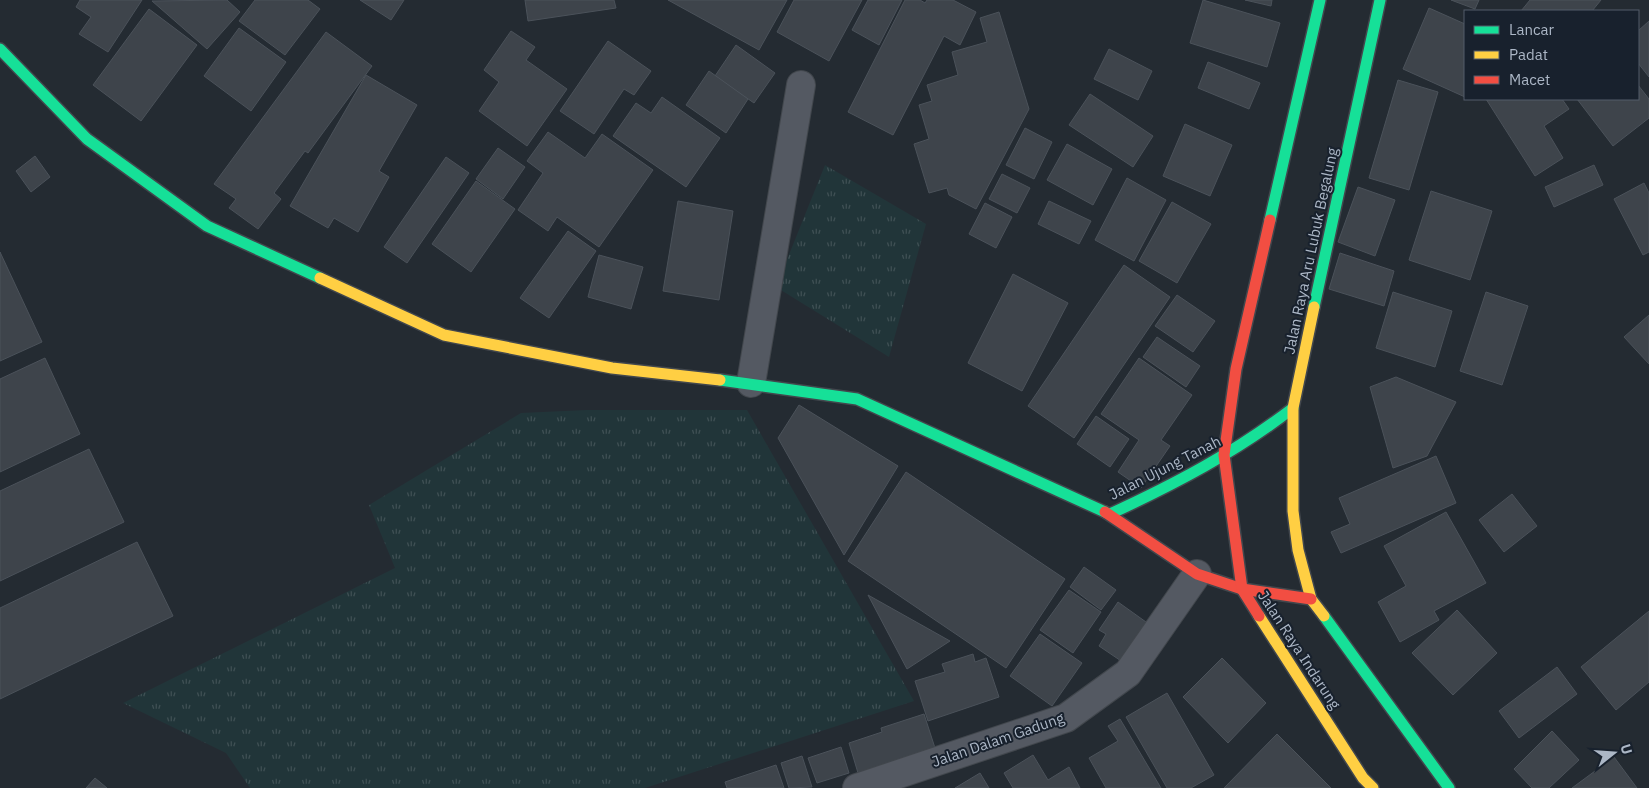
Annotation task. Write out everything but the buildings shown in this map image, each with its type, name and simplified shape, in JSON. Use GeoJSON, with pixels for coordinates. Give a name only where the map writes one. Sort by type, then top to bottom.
{"type":"FeatureCollection","features":[{"type":"Feature","properties":{"kind":"main road"},"geometry":{"type":"LineString","coordinates":[[1224,455],[1236,369],[1320,0]]}},
{"type":"Feature","properties":{"kind":"main road","name":"Jalan Raya Aru Lubuk Begalung"},"geometry":{"type":"LineString","coordinates":[[1311,599],[1298,550],[1293,511],[1293,408],[1380,0]]}},
{"type":"Feature","properties":{"kind":"main road"},"geometry":{"type":"LineString","coordinates":[[0,49],[88,139],[207,226],[444,335],[612,368],[751,382],[857,399],[1110,514]]}},
{"type":"Feature","properties":{"kind":"main road","name":"Jalan Ujung Tanah"},"geometry":{"type":"LineString","coordinates":[[1110,514],[1173,485],[1254,438],[1293,408]]}},
{"type":"Feature","properties":{"kind":"main road","name":"Jalan Raya Indarung"},"geometry":{"type":"LineString","coordinates":[[1224,455],[1242,589],[1363,778],[1373,788]]}},
{"type":"Feature","properties":{"kind":"main road","name":"Jalan Ujung Tanah"},"geometry":{"type":"LineString","coordinates":[[1110,514],[1197,574],[1242,589],[1311,599]]}},
{"type":"Feature","properties":{"kind":"main road"},"geometry":{"type":"LineString","coordinates":[[1311,599],[1449,788]]}},
{"type":"Feature","properties":{"kind":"street"},"geometry":{"type":"LineString","coordinates":[[751,382],[801,85]]}},
{"type":"Feature","properties":{"kind":"street","name":"Jalan Dalam Gadung"},"geometry":{"type":"LineString","coordinates":[[858,788],[888,783],[1066,718],[1128,673],[1197,574]]}},
{"type":"Feature","properties":{"kind":"green space"},"geometry":{"type":"Polygon","coordinates":[[[825,165],[926,224],[889,357],[776,287],[825,165]]]}},
{"type":"Feature","properties":{"kind":"green space"},"geometry":{"type":"Polygon","coordinates":[[[587,410],[747,410],[914,701],[645,788],[250,788],[226,753],[123,703],[395,568],[369,505],[521,413],[587,410]]]}},
{"type":"Feature","properties":{"kind":"traffic: fast"},"geometry":{"type":"LineString","coordinates":[[1270,220],[1320,0]]}},
{"type":"Feature","properties":{"kind":"traffic: fast"},"geometry":{"type":"LineString","coordinates":[[1314,307],[1380,0]]}},
{"type":"Feature","properties":{"kind":"traffic: fast"},"geometry":{"type":"LineString","coordinates":[[0,49],[87,139],[207,226],[320,278]]}},
{"type":"Feature","properties":{"kind":"traffic: fast"},"geometry":{"type":"LineString","coordinates":[[720,380],[857,399],[1105,512]]}},
{"type":"Feature","properties":{"kind":"traffic: fast"},"geometry":{"type":"LineString","coordinates":[[1110,514],[1158,491],[1227,453],[1293,408]]}},
{"type":"Feature","properties":{"kind":"traffic: fast"},"geometry":{"type":"LineString","coordinates":[[1324,616],[1449,788]]}},
{"type":"Feature","properties":{"kind":"traffic: slow"},"geometry":{"type":"LineString","coordinates":[[320,278],[444,335],[612,368],[720,380]]}},
{"type":"Feature","properties":{"kind":"traffic: slow"},"geometry":{"type":"LineString","coordinates":[[1314,307],[1293,408],[1293,511],[1298,550],[1311,599],[1324,616]]}},
{"type":"Feature","properties":{"kind":"traffic: slow"},"geometry":{"type":"LineString","coordinates":[[1259,616],[1363,778],[1373,788]]}},
{"type":"Feature","properties":{"kind":"traffic: jam"},"geometry":{"type":"LineString","coordinates":[[1259,616],[1242,589],[1224,455],[1236,369],[1270,220]]}},
{"type":"Feature","properties":{"kind":"traffic: jam"},"geometry":{"type":"LineString","coordinates":[[1105,512],[1197,574],[1242,589],[1311,599]]}}]}
